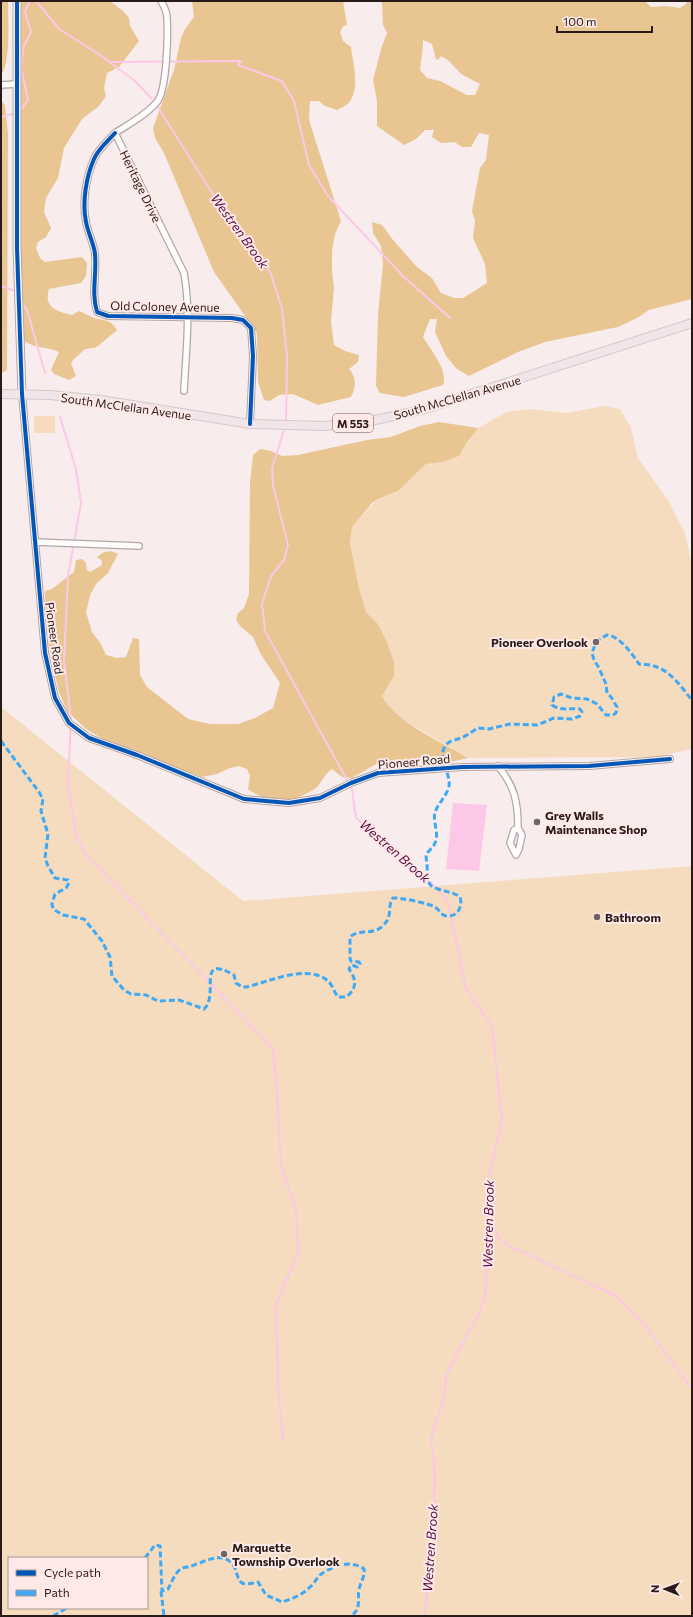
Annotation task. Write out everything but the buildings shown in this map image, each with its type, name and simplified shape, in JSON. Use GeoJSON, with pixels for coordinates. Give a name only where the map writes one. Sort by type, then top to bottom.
{"type":"FeatureCollection","features":[{"type":"Feature","properties":{"kind":"main road","name":"South McClellan Avenue"},"geometry":{"type":"LineString","coordinates":[[1,394],[22,394],[101,400],[250,424],[323,426],[366,422],[425,409],[692,323]]}},
{"type":"Feature","properties":{"kind":"street","name":"Pioneer Road"},"geometry":{"type":"LineString","coordinates":[[17,1],[17,248],[22,394],[45,653],[55,698],[69,723],[89,738],[137,755],[244,799],[289,803],[320,798],[378,772],[462,767],[589,766],[670,759]]}},
{"type":"Feature","properties":{"kind":"street"},"geometry":{"type":"LineString","coordinates":[[115,134],[147,111],[157,102],[162,94],[165,79],[167,17],[164,5],[161,1]]}},
{"type":"Feature","properties":{"kind":"street"},"geometry":{"type":"LineString","coordinates":[[1,85],[18,84]]}},
{"type":"Feature","properties":{"kind":"street","name":"Heritage Drive"},"geometry":{"type":"LineString","coordinates":[[115,134],[184,273],[188,295],[184,391]]}},
{"type":"Feature","properties":{"kind":"street","name":"Old Coloney Avenue"},"geometry":{"type":"LineString","coordinates":[[115,134],[104,144],[94,158],[88,178],[85,201],[85,221],[95,254],[94,300],[97,312],[108,316],[232,318],[243,320],[251,328],[253,356],[250,424]]}},
{"type":"Feature","properties":{"kind":"street"},"geometry":{"type":"LineString","coordinates":[[35,542],[138,546]]}},
{"type":"Feature","properties":{"kind":"street"},"geometry":{"type":"LineString","coordinates":[[498,766],[513,790],[518,809],[518,828]]}},
{"type":"Feature","properties":{"kind":"shaded area"},"geometry":{"type":"Polygon","coordinates":[[[1,1],[8,1],[8,51],[1,75],[1,1]]]}},
{"type":"Feature","properties":{"kind":"shaded area"},"geometry":{"type":"Polygon","coordinates":[[[20,1],[110,1],[123,11],[129,18],[130,26],[139,41],[119,67],[107,73],[104,88],[106,96],[99,106],[82,119],[64,148],[58,178],[46,198],[44,212],[51,228],[46,237],[38,242],[36,248],[40,258],[45,262],[82,257],[87,263],[86,276],[81,283],[49,289],[48,301],[50,305],[53,308],[67,314],[72,315],[79,311],[92,317],[109,321],[117,330],[98,346],[85,349],[73,360],[71,364],[76,376],[69,380],[54,374],[51,370],[59,352],[28,344],[24,341],[21,314],[20,1]]]}},
{"type":"Feature","properties":{"kind":"shaded area"},"geometry":{"type":"Polygon","coordinates":[[[192,1],[343,1],[347,25],[343,26],[340,32],[343,41],[351,47],[355,75],[355,89],[348,104],[337,110],[325,106],[319,101],[310,101],[309,120],[341,221],[335,234],[332,251],[334,288],[331,322],[334,345],[345,351],[359,355],[358,362],[349,369],[352,372],[355,383],[351,397],[318,405],[293,394],[279,395],[270,401],[264,400],[258,382],[257,333],[214,272],[164,153],[155,138],[153,128],[174,70],[181,38],[185,29],[194,17],[192,1]]]}},
{"type":"Feature","properties":{"kind":"shaded area"},"geometry":{"type":"Polygon","coordinates":[[[382,1],[645,1],[651,7],[667,6],[680,8],[686,4],[687,1],[692,1],[692,299],[649,310],[637,318],[618,327],[545,342],[518,352],[469,376],[457,369],[446,356],[435,332],[437,319],[430,319],[423,337],[441,367],[444,379],[443,385],[404,397],[380,393],[376,386],[378,315],[383,264],[381,246],[373,233],[372,222],[382,225],[417,267],[432,278],[441,293],[454,298],[463,298],[487,283],[485,264],[473,238],[475,221],[472,211],[480,168],[486,160],[489,135],[479,133],[471,147],[462,147],[455,142],[441,143],[432,137],[434,130],[425,130],[416,139],[404,145],[377,126],[377,101],[373,80],[387,33],[383,25],[382,1]],[[423,40],[420,70],[427,78],[440,81],[467,95],[475,95],[480,84],[461,74],[449,61],[441,56],[436,60],[432,44],[423,40]]]}},
{"type":"Feature","properties":{"kind":"shaded area"},"geometry":{"type":"Polygon","coordinates":[[[1,99],[5,106],[8,133],[7,370],[1,373],[1,99]]]}},
{"type":"Feature","properties":{"kind":"shaded area"},"geometry":{"type":"Polygon","coordinates":[[[604,406],[620,409],[631,428],[638,458],[669,502],[685,533],[692,564],[692,749],[656,757],[468,758],[398,717],[387,705],[382,696],[394,676],[386,640],[378,624],[366,612],[359,588],[350,543],[352,527],[378,499],[398,491],[426,464],[443,462],[459,456],[467,442],[478,428],[507,412],[528,409],[568,413],[604,406]]]}},
{"type":"Feature","properties":{"kind":"shaded area"},"geometry":{"type":"Polygon","coordinates":[[[34,416],[55,416],[55,433],[34,433],[34,416]]]}},
{"type":"Feature","properties":{"kind":"shaded area"},"geometry":{"type":"Polygon","coordinates":[[[439,422],[478,428],[467,442],[459,456],[443,462],[426,464],[398,491],[372,503],[352,527],[350,543],[359,588],[366,612],[378,624],[394,662],[394,676],[382,696],[398,715],[420,731],[468,758],[445,763],[428,764],[413,760],[397,764],[378,763],[352,778],[342,777],[332,769],[327,773],[316,788],[302,796],[287,800],[276,800],[263,797],[248,789],[250,776],[247,769],[239,766],[217,774],[202,777],[108,742],[86,729],[67,711],[59,692],[49,646],[45,591],[52,589],[74,572],[76,560],[82,559],[86,563],[87,570],[90,572],[102,565],[102,561],[97,557],[102,553],[110,551],[118,554],[108,573],[96,584],[90,595],[86,612],[92,632],[101,644],[106,655],[117,658],[126,657],[133,638],[139,639],[140,675],[147,687],[188,719],[210,724],[238,724],[255,718],[273,708],[280,683],[260,653],[253,637],[240,626],[236,619],[238,613],[244,608],[249,594],[250,483],[253,455],[260,449],[271,451],[282,456],[298,455],[367,440],[391,437],[420,426],[439,422]]]}},
{"type":"Feature","properties":{"kind":"shaded area"},"geometry":{"type":"Polygon","coordinates":[[[1,707],[243,901],[692,866],[692,1616],[1,1616],[1,707]]]}},
{"type":"Feature","properties":{"kind":"shaded area"},"geometry":{"type":"Polygon","coordinates":[[[453,803],[487,805],[479,871],[446,869],[453,803]]]}},
{"type":"Feature","properties":{"kind":"waterway"},"geometry":{"type":"LineString","coordinates":[[19,112],[28,100],[21,67],[23,48],[31,32],[25,12],[30,1]]}},
{"type":"Feature","properties":{"kind":"waterway","name":"Westren Brook"},"geometry":{"type":"LineString","coordinates":[[36,1],[59,29],[100,55],[135,81],[152,99]]}},
{"type":"Feature","properties":{"kind":"waterway"},"geometry":{"type":"LineString","coordinates":[[109,62],[241,61],[238,65],[282,81],[294,101],[309,165],[328,196],[403,276],[450,318]]}},
{"type":"Feature","properties":{"kind":"waterway","name":"Westren Brook"},"geometry":{"type":"LineString","coordinates":[[156,104],[226,215],[250,241],[271,274],[282,309],[287,357],[286,422]]}},
{"type":"Feature","properties":{"kind":"waterway"},"geometry":{"type":"LineString","coordinates":[[1,117],[15,113]]}},
{"type":"Feature","properties":{"kind":"waterway"},"geometry":{"type":"LineString","coordinates":[[1,286],[15,291]]}},
{"type":"Feature","properties":{"kind":"waterway"},"geometry":{"type":"LineString","coordinates":[[22,303],[27,310],[45,373]]}},
{"type":"Feature","properties":{"kind":"waterway"},"geometry":{"type":"LineString","coordinates":[[60,417],[76,469],[81,503],[68,576],[64,661],[71,719],[68,783],[76,834],[86,855],[273,1048],[281,1166],[296,1210],[298,1253],[276,1305],[278,1385],[283,1439]]}},
{"type":"Feature","properties":{"kind":"waterway","name":"Westren Brook"},"geometry":{"type":"LineString","coordinates":[[285,427],[272,468],[273,485],[288,545],[284,560],[271,576],[262,604],[265,631],[352,789],[356,818],[423,874],[448,901],[466,989],[492,1026],[502,1120],[488,1179],[486,1290],[480,1311],[446,1375],[444,1396],[431,1439],[435,1472],[432,1560],[424,1616]]}},
{"type":"Feature","properties":{"kind":"waterway"},"geometry":{"type":"LineString","coordinates":[[488,1212],[498,1237],[507,1245],[616,1296],[645,1326],[692,1389]]}},
{"type":"Feature","properties":{"kind":"marked path"},"geometry":{"type":"LineString","coordinates":[[1,741],[43,799],[41,811],[48,834],[45,858],[55,878],[68,880],[69,883],[66,888],[55,894],[52,904],[53,909],[63,915],[84,919],[102,941],[110,957],[112,976],[124,990],[131,994],[146,995],[158,1001],[179,1000],[204,1009],[208,1003],[210,995],[210,978],[215,969],[234,975],[236,983],[242,987],[288,975],[310,974],[320,976],[331,984],[338,997],[346,997],[350,994],[355,984],[349,969],[352,965],[357,967],[360,964],[359,962],[351,961],[350,959],[350,937],[354,934],[374,931],[384,925],[388,919],[393,898],[432,906],[437,908],[445,916],[451,916],[457,913],[461,904],[460,897],[434,887],[429,883],[427,876],[426,855],[434,845],[437,835],[434,818],[437,807],[447,793],[449,786],[448,776],[443,760],[443,750],[450,742],[463,737],[478,728],[489,729],[510,724],[537,725],[554,718],[572,719],[580,716],[582,712],[580,709],[562,709],[552,705],[554,697],[561,694],[572,698],[587,699],[597,704],[606,715],[613,715],[616,713],[617,707],[607,693],[606,684],[592,653],[595,645],[600,639],[607,635],[612,636],[625,646],[639,664],[652,665],[665,671],[692,700]]}},
{"type":"Feature","properties":{"kind":"marked path"},"geometry":{"type":"LineString","coordinates":[[146,1557],[155,1545],[160,1546],[162,1591],[168,1589],[182,1568],[213,1558],[223,1558],[232,1563],[242,1583],[248,1584],[258,1582],[266,1595],[282,1602],[304,1592],[320,1575],[330,1569],[342,1565],[353,1564],[364,1569],[364,1572],[359,1590],[358,1607],[351,1616]]}},
{"type":"Feature","properties":{"kind":"marked path"},"geometry":{"type":"LineString","coordinates":[[161,1591],[164,1616]]}},
{"type":"Feature","properties":{"kind":"marked path"},"geometry":{"type":"LineString","coordinates":[[53,1616],[65,1609]]}},
{"type":"Feature","properties":{"kind":"cycle path"},"geometry":{"type":"LineString","coordinates":[[17,1],[17,248],[22,394],[45,653],[55,698],[69,723],[89,738],[137,755],[244,799],[289,803],[320,798],[351,783],[378,773],[462,767],[589,766],[670,759]]}},
{"type":"Feature","properties":{"kind":"cycle path"},"geometry":{"type":"LineString","coordinates":[[115,133],[101,148],[91,166],[84,207],[87,226],[95,254],[94,297],[97,312],[108,316],[232,318],[243,320],[251,328],[253,356],[250,424]]}},
{"type":"Feature","properties":{"kind":"place","name":"Pioneer Overlook"},"geometry":{"type":"Point","coordinates":[596,642]}},
{"type":"Feature","properties":{"kind":"place","name":"Grey Walls Maintenance Shop"},"geometry":{"type":"Point","coordinates":[537,822]}},
{"type":"Feature","properties":{"kind":"place","name":"Bathroom"},"geometry":{"type":"Point","coordinates":[597,917]}},
{"type":"Feature","properties":{"kind":"place","name":"Marquette Township Overlook"},"geometry":{"type":"Point","coordinates":[224,1554]}}]}
